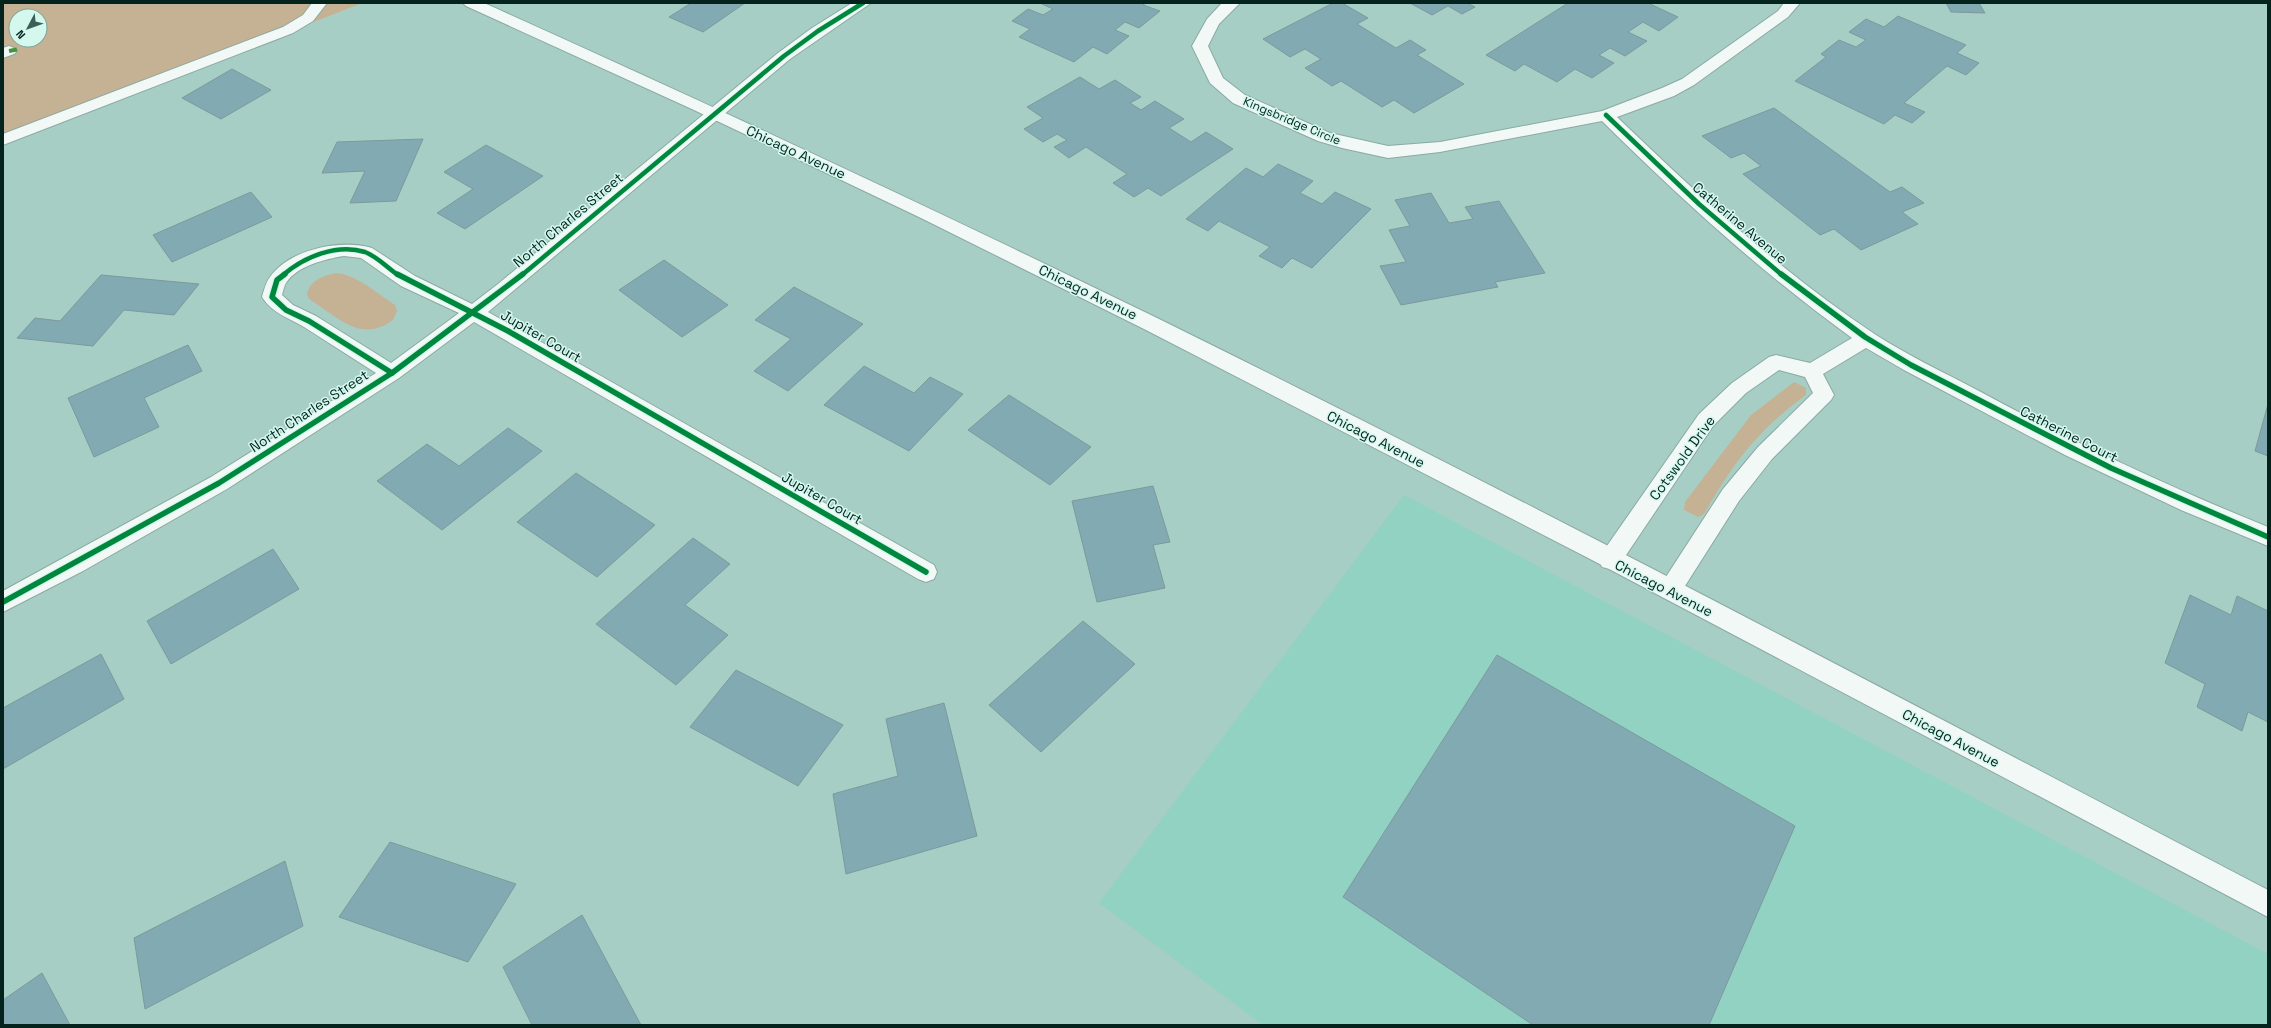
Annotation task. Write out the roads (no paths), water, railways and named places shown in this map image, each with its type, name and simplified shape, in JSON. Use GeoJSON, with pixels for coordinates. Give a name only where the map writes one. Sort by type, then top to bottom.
{"type":"FeatureCollection","features":[{"type":"Feature","properties":{"kind":"street","name":"Chicago Avenue"},"geometry":{"type":"LineString","coordinates":[[471,3],[716,114],[1013,255],[1199,348],[1670,590],[2268,904]]}},
{"type":"Feature","properties":{"kind":"street","name":"North Charles Street"},"geometry":{"type":"LineString","coordinates":[[3,602],[75,564],[219,483],[392,373],[474,313],[716,114],[784,56],[818,31],[863,3]]}},
{"type":"Feature","properties":{"kind":"street","name":"Kingsbridge Circle"},"geometry":{"type":"LineString","coordinates":[[1232,3],[1218,13],[1212,21],[1200,46],[1216,80],[1239,99],[1258,109],[1342,143],[1388,152],[1440,147],[1606,115]]}},
{"type":"Feature","properties":{"kind":"street"},"geometry":{"type":"LineString","coordinates":[[1606,115],[1668,92],[1688,82],[1783,14],[1792,3]]}},
{"type":"Feature","properties":{"kind":"street","name":"Catherine Avenue"},"geometry":{"type":"LineString","coordinates":[[1606,115],[1707,213],[1753,252],[1867,338]]}},
{"type":"Feature","properties":{"kind":"street","name":"Jupiter Court"},"geometry":{"type":"LineString","coordinates":[[392,373],[309,321],[286,310],[272,296],[277,280],[295,265],[317,254],[344,250],[365,252],[408,281],[474,313],[926,572]]}},
{"type":"Feature","properties":{"kind":"street"},"geometry":{"type":"LineString","coordinates":[[1670,590],[1731,495],[1766,453],[1824,395],[1812,371],[1867,338]]}},
{"type":"Feature","properties":{"kind":"street","name":"Catherine Court"},"geometry":{"type":"LineString","coordinates":[[1867,338],[1978,400],[2116,472],[2268,537]]}},
{"type":"Feature","properties":{"kind":"street","name":"Cotswold Drive"},"geometry":{"type":"LineString","coordinates":[[1610,560],[1706,420],[1739,388],[1776,362],[1812,371]]}},
{"type":"Feature","properties":{"kind":"lane"},"geometry":{"type":"LineString","coordinates":[[3,140],[288,30],[308,18],[320,3]]}}]}
